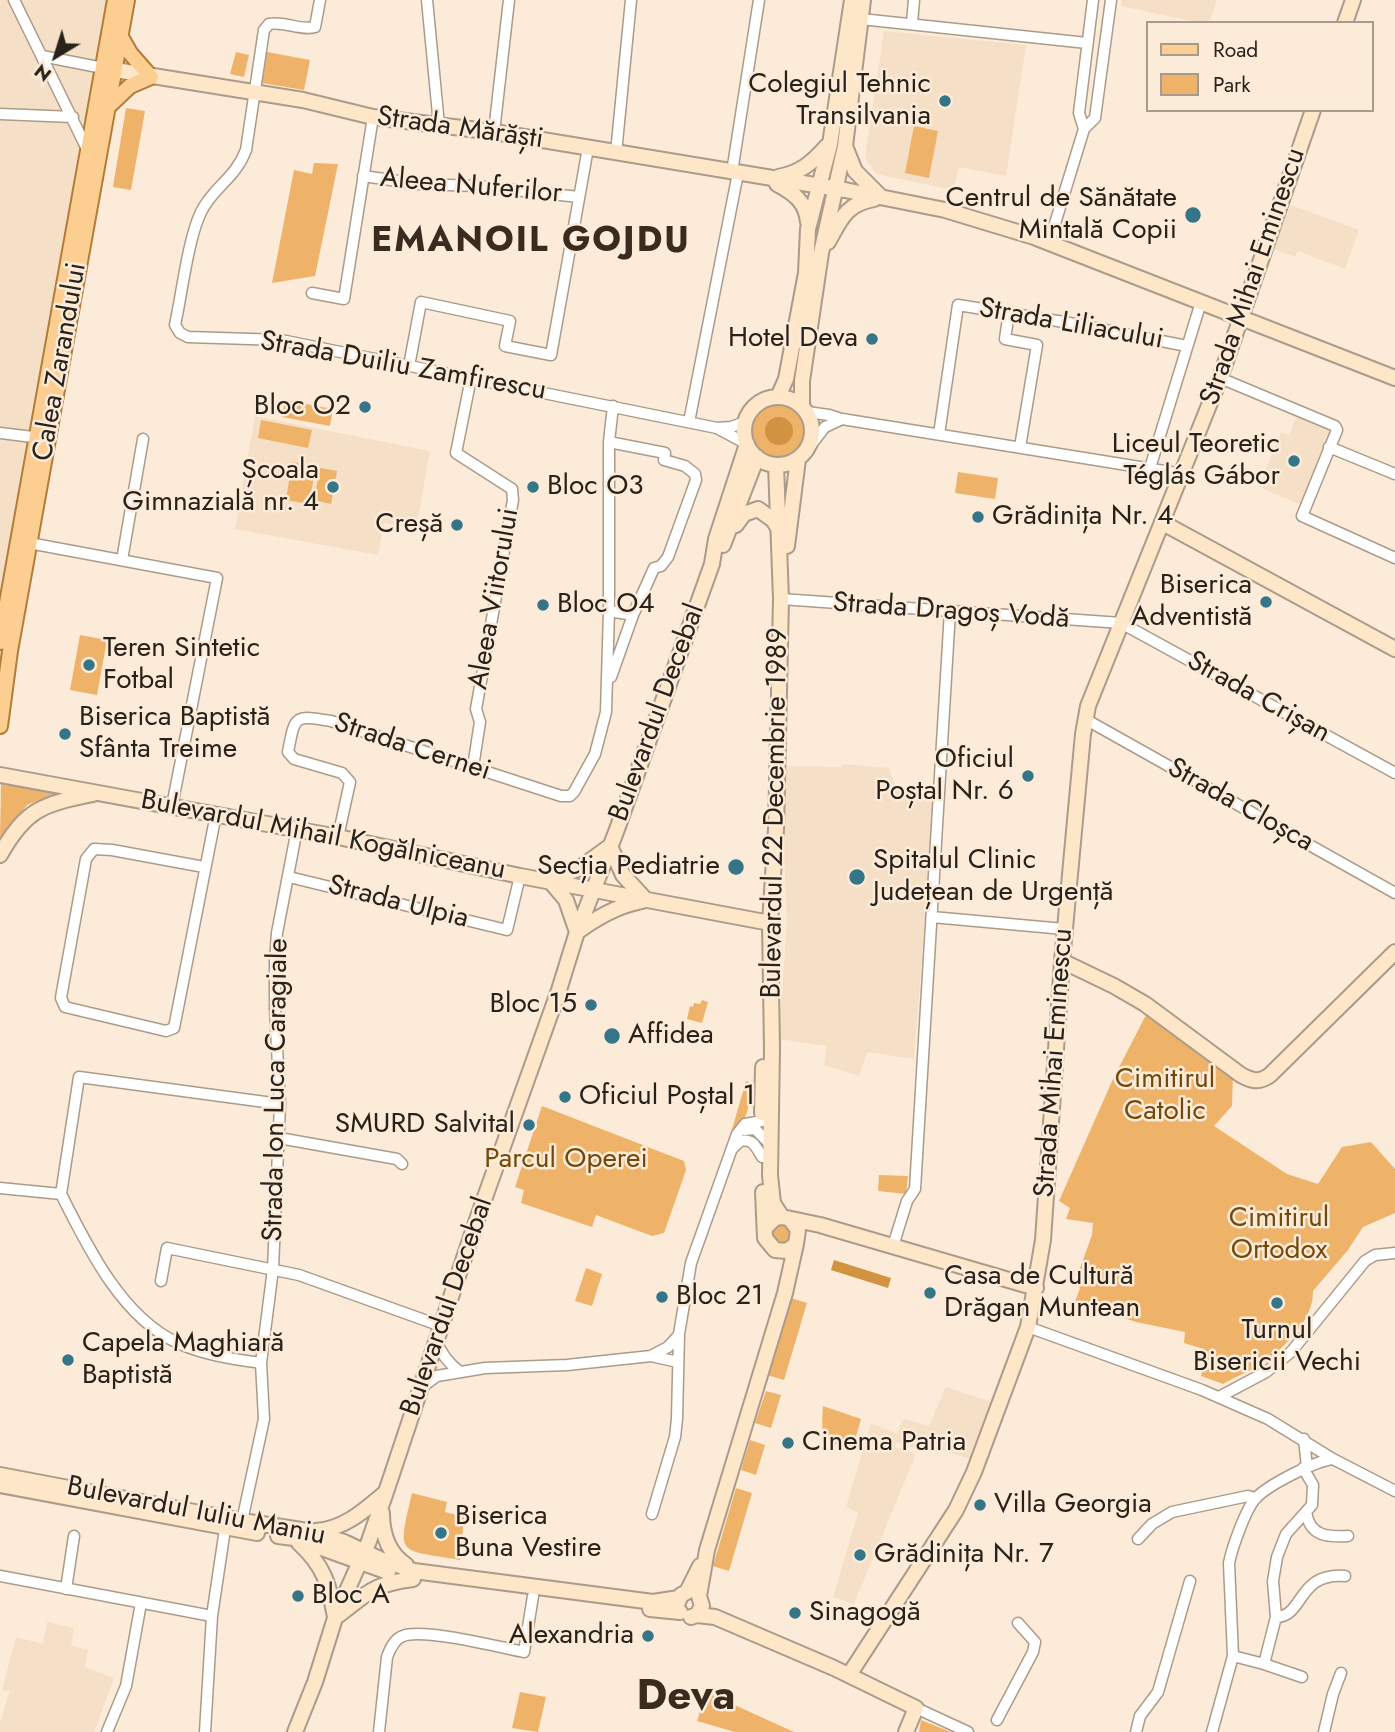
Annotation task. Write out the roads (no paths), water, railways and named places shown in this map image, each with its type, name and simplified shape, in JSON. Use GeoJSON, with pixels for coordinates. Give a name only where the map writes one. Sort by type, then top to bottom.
{"type":"FeatureCollection","features":[{"type":"Feature","properties":{"kind":"main road","name":"Calea Zarandului"},"geometry":{"type":"LineString","coordinates":[[0,642],[2,613],[42,438],[108,107],[115,0]]}},
{"type":"Feature","properties":{"kind":"main road","name":"Calea Zarandului"},"geometry":{"type":"LineString","coordinates":[[0,726],[29,543],[42,438],[89,153],[109,69],[121,37],[127,0]]}},
{"type":"Feature","properties":{"kind":"main road"},"geometry":{"type":"LineString","coordinates":[[108,107],[130,86],[150,77],[130,53],[121,37]]}},
{"type":"Feature","properties":{"kind":"street"},"geometry":{"type":"LineString","coordinates":[[14,0],[89,153]]}},
{"type":"Feature","properties":{"kind":"street"},"geometry":{"type":"LineString","coordinates":[[253,92],[264,30],[269,23],[305,28],[316,26],[320,0]]}},
{"type":"Feature","properties":{"kind":"street"},"geometry":{"type":"LineString","coordinates":[[427,0],[439,125]]}},
{"type":"Feature","properties":{"kind":"street"},"geometry":{"type":"LineString","coordinates":[[494,132],[509,0]]}},
{"type":"Feature","properties":{"kind":"street"},"geometry":{"type":"LineString","coordinates":[[616,153],[631,0]]}},
{"type":"Feature","properties":{"kind":"street"},"geometry":{"type":"LineString","coordinates":[[689,422],[735,173],[759,0]]}},
{"type":"Feature","properties":{"kind":"street"},"geometry":{"type":"LineString","coordinates":[[803,454],[813,431],[804,409],[802,381],[821,253],[835,189],[852,0]]}},
{"type":"Feature","properties":{"kind":"street"},"geometry":{"type":"LineString","coordinates":[[808,229],[819,186],[837,145],[863,0]]}},
{"type":"Feature","properties":{"kind":"street"},"geometry":{"type":"LineString","coordinates":[[912,23],[914,0]]}},
{"type":"Feature","properties":{"kind":"street"},"geometry":{"type":"LineString","coordinates":[[1084,129],[1079,113],[1093,0]]}},
{"type":"Feature","properties":{"kind":"street"},"geometry":{"type":"LineString","coordinates":[[1049,243],[1084,129],[1095,118],[1111,0]]}},
{"type":"Feature","properties":{"kind":"street"},"geometry":{"type":"LineString","coordinates":[[1346,21],[1353,0]]}},
{"type":"Feature","properties":{"kind":"street"},"geometry":{"type":"LineString","coordinates":[[861,19],[1087,43]]}},
{"type":"Feature","properties":{"kind":"street"},"geometry":{"type":"LineString","coordinates":[[43,56],[109,69]]}},
{"type":"Feature","properties":{"kind":"street"},"geometry":{"type":"LineString","coordinates":[[1086,58],[1104,61]]}},
{"type":"Feature","properties":{"kind":"street","name":"Strada Mărăști"},"geometry":{"type":"LineString","coordinates":[[109,69],[303,100],[373,117],[494,132],[946,210],[1049,243],[1395,378]]}},
{"type":"Feature","properties":{"kind":"street","name":"Strada Duiliu Zamfirescu"},"geometry":{"type":"LineString","coordinates":[[253,92],[250,126],[240,165],[213,193],[201,211],[195,228],[175,325],[180,333],[188,337],[281,340],[717,428]]}},
{"type":"Feature","properties":{"kind":"street","name":"Strada Mihai Eminescu"},"geometry":{"type":"LineString","coordinates":[[849,1675],[952,1517],[974,1472],[1028,1327],[1043,1240],[1064,929],[1085,719],[1092,695],[1220,378],[1312,112]]}},
{"type":"Feature","properties":{"kind":"street"},"geometry":{"type":"LineString","coordinates":[[0,114],[73,117]]}},
{"type":"Feature","properties":{"kind":"street"},"geometry":{"type":"LineString","coordinates":[[312,293],[344,299],[373,117]]}},
{"type":"Feature","properties":{"kind":"street"},"geometry":{"type":"LineString","coordinates":[[766,178],[794,174],[837,145]]}},
{"type":"Feature","properties":{"kind":"street"},"geometry":{"type":"LineString","coordinates":[[837,145],[855,171],[883,198]]}},
{"type":"Feature","properties":{"kind":"street"},"geometry":{"type":"LineString","coordinates":[[410,366],[421,302],[510,320],[505,346],[551,355],[588,148]]}},
{"type":"Feature","properties":{"kind":"street","name":"Aleea Nuferilor"},"geometry":{"type":"LineString","coordinates":[[363,176],[419,184],[477,186],[579,197]]}},
{"type":"Feature","properties":{"kind":"street"},"geometry":{"type":"LineString","coordinates":[[766,178],[800,199],[807,212],[808,229],[806,273],[786,379],[778,397]]}},
{"type":"Feature","properties":{"kind":"street"},"geometry":{"type":"LineString","coordinates":[[821,253],[850,207],[858,202],[883,198]]}},
{"type":"Feature","properties":{"kind":"street","name":"Strada Liliacului"},"geometry":{"type":"LineString","coordinates":[[1150,468],[1201,302]]}},
{"type":"Feature","properties":{"kind":"street","name":"Strada Liliacului"},"geometry":{"type":"LineString","coordinates":[[939,433],[958,304],[1187,346]]}},
{"type":"Feature","properties":{"kind":"street"},"geometry":{"type":"LineString","coordinates":[[1009,312],[1005,340],[1037,345],[1020,447]]}},
{"type":"Feature","properties":{"kind":"street","name":"Aleea Viitorului"},"geometry":{"type":"LineString","coordinates":[[471,378],[456,453],[512,489],[513,500],[476,709],[480,722],[473,767]]}},
{"type":"Feature","properties":{"kind":"street"},"geometry":{"type":"LineString","coordinates":[[1220,378],[1337,428],[1302,516],[1395,558]]}},
{"type":"Feature","properties":{"kind":"street"},"geometry":{"type":"LineString","coordinates":[[717,428],[732,427],[745,422],[756,405],[766,399],[778,397],[788,398],[804,409],[842,419],[1183,474]]}},
{"type":"Feature","properties":{"kind":"street"},"geometry":{"type":"LineString","coordinates":[[607,687],[609,442],[613,406]]}},
{"type":"Feature","properties":{"kind":"street"},"geometry":{"type":"LineString","coordinates":[[717,428],[747,444],[757,457],[776,465],[784,465],[803,454],[825,427],[842,419]]}},
{"type":"Feature","properties":{"kind":"street"},"geometry":{"type":"LineString","coordinates":[[745,422],[747,444]]}},
{"type":"Feature","properties":{"kind":"street"},"geometry":{"type":"LineString","coordinates":[[0,433],[42,438]]}},
{"type":"Feature","properties":{"kind":"street"},"geometry":{"type":"LineString","coordinates":[[122,560],[143,439]]}},
{"type":"Feature","properties":{"kind":"street"},"geometry":{"type":"LineString","coordinates":[[607,687],[633,615],[654,568],[661,566],[668,557],[694,486],[695,474],[685,466],[664,460],[665,453],[609,442]]}},
{"type":"Feature","properties":{"kind":"street","name":"Bulevardul Decebal"},"geometry":{"type":"LineString","coordinates":[[712,564],[716,539],[747,444]]}},
{"type":"Feature","properties":{"kind":"street"},"geometry":{"type":"LineString","coordinates":[[1329,447],[1395,474]]}},
{"type":"Feature","properties":{"kind":"street","name":"Bulevardul 22 Decembrie 1989"},"geometry":{"type":"LineString","coordinates":[[780,599],[803,454]]}},
{"type":"Feature","properties":{"kind":"street","name":"Bulevardul Decebal"},"geometry":{"type":"LineString","coordinates":[[295,1732],[315,1682],[335,1618],[386,1492],[438,1333],[577,932],[712,564],[727,537],[757,457]]}},
{"type":"Feature","properties":{"kind":"street","name":"Bulevardul 22 Decembrie 1989"},"geometry":{"type":"LineString","coordinates":[[776,465],[780,599],[776,829],[770,923],[772,1026],[767,1141],[771,1195],[776,1209],[786,1218]]}},
{"type":"Feature","properties":{"kind":"street"},"geometry":{"type":"LineString","coordinates":[[727,537],[744,514],[752,509],[768,515],[780,532]]}},
{"type":"Feature","properties":{"kind":"street"},"geometry":{"type":"LineString","coordinates":[[1163,523],[1395,649]]}},
{"type":"Feature","properties":{"kind":"street"},"geometry":{"type":"LineString","coordinates":[[29,543],[217,578],[172,806]]}},
{"type":"Feature","properties":{"kind":"street","name":"Strada Dragoș Vodă"},"geometry":{"type":"LineString","coordinates":[[780,599],[1121,623]]}},
{"type":"Feature","properties":{"kind":"street"},"geometry":{"type":"LineString","coordinates":[[609,611],[633,615]]}},
{"type":"Feature","properties":{"kind":"street"},"geometry":{"type":"LineString","coordinates":[[893,1247],[907,1201],[915,1189],[950,611]]}},
{"type":"Feature","properties":{"kind":"street","name":"Strada Crișan"},"geometry":{"type":"LineString","coordinates":[[1121,623],[1395,773]]}},
{"type":"Feature","properties":{"kind":"street","name":"Strada Cernei"},"geometry":{"type":"LineString","coordinates":[[338,837],[350,782],[341,773],[294,759],[290,755],[288,751],[293,724],[299,719],[307,717],[331,721],[561,796],[570,796],[595,754],[606,712],[607,687]]}},
{"type":"Feature","properties":{"kind":"street","name":"Strada Cloșca"},"geometry":{"type":"LineString","coordinates":[[1085,719],[1395,893]]}},
{"type":"Feature","properties":{"kind":"street","name":"Bulevardul Mihail Kogălniceanu"},"geometry":{"type":"LineString","coordinates":[[0,775],[298,829],[520,876],[770,923]]}},
{"type":"Feature","properties":{"kind":"street"},"geometry":{"type":"LineString","coordinates":[[0,855],[16,829],[38,809],[101,792]]}},
{"type":"Feature","properties":{"kind":"street"},"geometry":{"type":"LineString","coordinates":[[204,867],[94,849],[86,859],[61,998],[65,1007],[166,1031],[174,1028],[216,814]]}},
{"type":"Feature","properties":{"kind":"street","name":"Strada Ion Luca Caragiale"},"geometry":{"type":"LineString","coordinates":[[242,1521],[264,1419],[261,1363],[274,1269],[280,1104],[275,961],[277,933],[298,829]]}},
{"type":"Feature","properties":{"kind":"street"},"geometry":{"type":"LineString","coordinates":[[610,846],[623,875],[646,900],[622,905],[577,932],[566,901],[549,880],[580,868],[610,846]]}},
{"type":"Feature","properties":{"kind":"street","name":"Strada Ulpia"},"geometry":{"type":"LineString","coordinates":[[289,877],[507,930],[520,876]]}},
{"type":"Feature","properties":{"kind":"street"},"geometry":{"type":"LineString","coordinates":[[932,917],[1064,929]]}},
{"type":"Feature","properties":{"kind":"street"},"geometry":{"type":"LineString","coordinates":[[1062,961],[1136,998],[1241,1075],[1262,1081],[1395,952]]}},
{"type":"Feature","properties":{"kind":"street","name":"Bulevardul 22 Decembrie 1989"},"geometry":{"type":"LineString","coordinates":[[766,1227],[762,1157],[767,1141],[762,1121],[762,1072],[772,1026]]}},
{"type":"Feature","properties":{"kind":"street"},"geometry":{"type":"LineString","coordinates":[[261,1363],[195,1350],[155,1330],[140,1318],[116,1288],[61,1194],[79,1077],[280,1104]]}},
{"type":"Feature","properties":{"kind":"street"},"geometry":{"type":"LineString","coordinates":[[652,1514],[675,1437],[680,1334],[691,1263],[737,1135],[745,1124],[762,1121]]}},
{"type":"Feature","properties":{"kind":"street"},"geometry":{"type":"LineString","coordinates":[[737,1135],[751,1128],[767,1141]]}},
{"type":"Feature","properties":{"kind":"street"},"geometry":{"type":"LineString","coordinates":[[279,1138],[397,1159],[402,1164]]}},
{"type":"Feature","properties":{"kind":"street"},"geometry":{"type":"LineString","coordinates":[[733,1148],[740,1141],[748,1140],[755,1144],[762,1157]]}},
{"type":"Feature","properties":{"kind":"street"},"geometry":{"type":"LineString","coordinates":[[0,1188],[61,1194]]}},
{"type":"Feature","properties":{"kind":"street"},"geometry":{"type":"LineString","coordinates":[[788,1280],[775,1250],[765,1238],[766,1227],[775,1218],[820,1225],[1036,1288]]}},
{"type":"Feature","properties":{"kind":"street"},"geometry":{"type":"LineString","coordinates":[[786,1218],[798,1230],[788,1280],[691,1603],[715,1617],[849,1675],[968,1732]]}},
{"type":"Feature","properties":{"kind":"street"},"geometry":{"type":"LineString","coordinates":[[775,1250],[787,1251],[820,1225]]}},
{"type":"Feature","properties":{"kind":"street","name":"Strada Ion Luca Caragiale"},"geometry":{"type":"LineString","coordinates":[[161,1281],[167,1248],[274,1269]]}},
{"type":"Feature","properties":{"kind":"street"},"geometry":{"type":"LineString","coordinates":[[1219,1397],[1278,1364],[1291,1352],[1365,1261],[1375,1255],[1395,1254]]}},
{"type":"Feature","properties":{"kind":"street"},"geometry":{"type":"LineString","coordinates":[[274,1269],[338,1288],[438,1333],[441,1352],[449,1364],[460,1373]]}},
{"type":"Feature","properties":{"kind":"street"},"geometry":{"type":"LineString","coordinates":[[1028,1327],[1219,1397],[1268,1419],[1333,1459],[1395,1491]]}},
{"type":"Feature","properties":{"kind":"street"},"geometry":{"type":"LineString","coordinates":[[651,1356],[668,1347],[680,1334]]}},
{"type":"Feature","properties":{"kind":"street"},"geometry":{"type":"LineString","coordinates":[[420,1389],[437,1376],[485,1368],[567,1365],[651,1356],[678,1362]]}},
{"type":"Feature","properties":{"kind":"street"},"geometry":{"type":"LineString","coordinates":[[1264,1664],[1276,1617],[1273,1581],[1277,1557],[1286,1534],[1312,1505],[1313,1485],[1305,1467],[1304,1440]]}},
{"type":"Feature","properties":{"kind":"street"},"geometry":{"type":"LineString","coordinates":[[1212,1732],[1233,1656],[1229,1563],[1235,1542],[1255,1498],[1305,1467],[1333,1459]]}},
{"type":"Feature","properties":{"kind":"street","name":"Bulevardul Iuliu Maniu"},"geometry":{"type":"LineString","coordinates":[[0,1475],[308,1531],[344,1542],[361,1556]]}},
{"type":"Feature","properties":{"kind":"street","name":"Bulevardul Iuliu Maniu"},"geometry":{"type":"LineString","coordinates":[[0,1485],[225,1529],[294,1538],[361,1556],[413,1575],[533,1596],[691,1603]]}},
{"type":"Feature","properties":{"kind":"street"},"geometry":{"type":"LineString","coordinates":[[308,1531],[332,1528],[350,1520],[386,1492]]}},
{"type":"Feature","properties":{"kind":"street"},"geometry":{"type":"LineString","coordinates":[[294,1538],[320,1566],[329,1589],[335,1618],[366,1592],[413,1575],[392,1552],[383,1533],[382,1511],[386,1492]]}},
{"type":"Feature","properties":{"kind":"street"},"geometry":{"type":"LineString","coordinates":[[1138,1539],[1152,1524],[1172,1512],[1248,1496],[1255,1498]]}},
{"type":"Feature","properties":{"kind":"street"},"geometry":{"type":"LineString","coordinates":[[1306,1512],[1310,1525],[1317,1533],[1331,1537],[1348,1536]]}},
{"type":"Feature","properties":{"kind":"street"},"geometry":{"type":"LineString","coordinates":[[205,1732],[212,1616],[225,1529]]}},
{"type":"Feature","properties":{"kind":"street"},"geometry":{"type":"LineString","coordinates":[[66,1589],[74,1536]]}},
{"type":"Feature","properties":{"kind":"street","name":"Bulevardul Iuliu Maniu"},"geometry":{"type":"LineString","coordinates":[[413,1575],[653,1602],[691,1603]]}},
{"type":"Feature","properties":{"kind":"street"},"geometry":{"type":"LineString","coordinates":[[1276,1617],[1283,1617],[1292,1610],[1314,1582],[1328,1575],[1345,1576]]}},
{"type":"Feature","properties":{"kind":"street"},"geometry":{"type":"LineString","coordinates":[[0,1576],[212,1616]]}},
{"type":"Feature","properties":{"kind":"street"},"geometry":{"type":"LineString","coordinates":[[1136,1732],[1140,1717],[1158,1692],[1190,1581]]}},
{"type":"Feature","properties":{"kind":"street"},"geometry":{"type":"LineString","coordinates":[[379,1732],[387,1657],[394,1643],[404,1635],[422,1634],[524,1652],[533,1596]]}},
{"type":"Feature","properties":{"kind":"street"},"geometry":{"type":"LineString","coordinates":[[107,1732],[126,1686],[141,1603]]}},
{"type":"Feature","properties":{"kind":"street"},"geometry":{"type":"LineString","coordinates":[[997,1720],[1027,1666],[1035,1642],[1018,1623]]}},
{"type":"Feature","properties":{"kind":"street"},"geometry":{"type":"LineString","coordinates":[[1233,1656],[1264,1664],[1302,1679]]}},
{"type":"Feature","properties":{"kind":"street"},"geometry":{"type":"LineString","coordinates":[[1324,1732],[1335,1685],[1341,1673]]}},
{"type":"Feature","properties":{"kind":"street"},"geometry":{"type":"LineString","coordinates":[[906,1732],[916,1708]]}},
{"type":"Feature","properties":{"kind":"place","name":"Colegiul Tehnic Transilvania"},"geometry":{"type":"Point","coordinates":[945,101]}},
{"type":"Feature","properties":{"kind":"place","name":"Centrul de Sănătate Mintală Copii"},"geometry":{"type":"Point","coordinates":[1193,215]}},
{"type":"Feature","properties":{"kind":"place","name":"Hotel Deva"},"geometry":{"type":"Point","coordinates":[872,339]}},
{"type":"Feature","properties":{"kind":"place","name":"Bloc O2"},"geometry":{"type":"Point","coordinates":[365,407]}},
{"type":"Feature","properties":{"kind":"place","name":"Liceul Teoretic Téglás Gábor"},"geometry":{"type":"Point","coordinates":[1294,461]}},
{"type":"Feature","properties":{"kind":"place","name":"Școala Gimnazială nr. 4"},"geometry":{"type":"Point","coordinates":[333,487]}},
{"type":"Feature","properties":{"kind":"place","name":"Bloc O3"},"geometry":{"type":"Point","coordinates":[533,487]}},
{"type":"Feature","properties":{"kind":"place","name":"Grădinița Nr. 4"},"geometry":{"type":"Point","coordinates":[978,517]}},
{"type":"Feature","properties":{"kind":"place","name":"Creșă"},"geometry":{"type":"Point","coordinates":[457,525]}},
{"type":"Feature","properties":{"kind":"place","name":"Biserica Adventistă"},"geometry":{"type":"Point","coordinates":[1266,602]}},
{"type":"Feature","properties":{"kind":"place","name":"Bloc O4"},"geometry":{"type":"Point","coordinates":[543,605]}},
{"type":"Feature","properties":{"kind":"place","name":"Teren Sintetic Fotbal"},"geometry":{"type":"Point","coordinates":[89,665]}},
{"type":"Feature","properties":{"kind":"place","name":"Biserica Baptistă Sfânta Treime"},"geometry":{"type":"Point","coordinates":[65,734]}},
{"type":"Feature","properties":{"kind":"place","name":"Oficiul Poștal Nr. 6"},"geometry":{"type":"Point","coordinates":[1028,776]}},
{"type":"Feature","properties":{"kind":"place","name":"Secția Pediatrie"},"geometry":{"type":"Point","coordinates":[736,867]}},
{"type":"Feature","properties":{"kind":"place","name":"Spitalul Clinic Județean de Urgență"},"geometry":{"type":"Point","coordinates":[857,877]}},
{"type":"Feature","properties":{"kind":"place","name":"Bloc 15"},"geometry":{"type":"Point","coordinates":[591,1005]}},
{"type":"Feature","properties":{"kind":"place","name":"Affidea"},"geometry":{"type":"Point","coordinates":[612,1036]}},
{"type":"Feature","properties":{"kind":"place","name":"Oficiul Poștal 1"},"geometry":{"type":"Point","coordinates":[565,1097]}},
{"type":"Feature","properties":{"kind":"place","name":"SMURD Salvital"},"geometry":{"type":"Point","coordinates":[529,1125]}},
{"type":"Feature","properties":{"kind":"place","name":"Casa de Cultură Drăgan Muntean"},"geometry":{"type":"Point","coordinates":[930,1293]}},
{"type":"Feature","properties":{"kind":"place","name":"Bloc 21"},"geometry":{"type":"Point","coordinates":[662,1297]}},
{"type":"Feature","properties":{"kind":"place","name":"Turnul Bisericii Vechi"},"geometry":{"type":"Point","coordinates":[1277,1303]}},
{"type":"Feature","properties":{"kind":"place","name":"Capela Maghiară Baptistă"},"geometry":{"type":"Point","coordinates":[68,1360]}},
{"type":"Feature","properties":{"kind":"place","name":"Cinema Patria"},"geometry":{"type":"Point","coordinates":[788,1443]}},
{"type":"Feature","properties":{"kind":"place","name":"Villa Georgia"},"geometry":{"type":"Point","coordinates":[980,1505]}},
{"type":"Feature","properties":{"kind":"place","name":"Biserica Buna Vestire"},"geometry":{"type":"Point","coordinates":[441,1533]}},
{"type":"Feature","properties":{"kind":"place","name":"Grădinița Nr. 7"},"geometry":{"type":"Point","coordinates":[860,1555]}},
{"type":"Feature","properties":{"kind":"place","name":"Bloc A"},"geometry":{"type":"Point","coordinates":[298,1596]}},
{"type":"Feature","properties":{"kind":"place","name":"Sinagogă"},"geometry":{"type":"Point","coordinates":[795,1613]}},
{"type":"Feature","properties":{"kind":"place","name":"Alexandria"},"geometry":{"type":"Point","coordinates":[648,1636]}},
{"type":"Feature","properties":{"kind":"district","name":"EMANOIL GOJDU"},"geometry":{"type":"Point","coordinates":[531,243]}},
{"type":"Feature","properties":{"kind":"district","name":"Deva"},"geometry":{"type":"Point","coordinates":[686,1699]}},
{"type":"Feature","properties":{"kind":"park label","name":"Cimitirul Catolic"},"geometry":{"type":"Point","coordinates":[1165,1096]}},
{"type":"Feature","properties":{"kind":"park label","name":"Parcul Operei"},"geometry":{"type":"Point","coordinates":[566,1160]}},
{"type":"Feature","properties":{"kind":"park label","name":"Cimitirul Ortodox"},"geometry":{"type":"Point","coordinates":[1279,1235]}}]}
